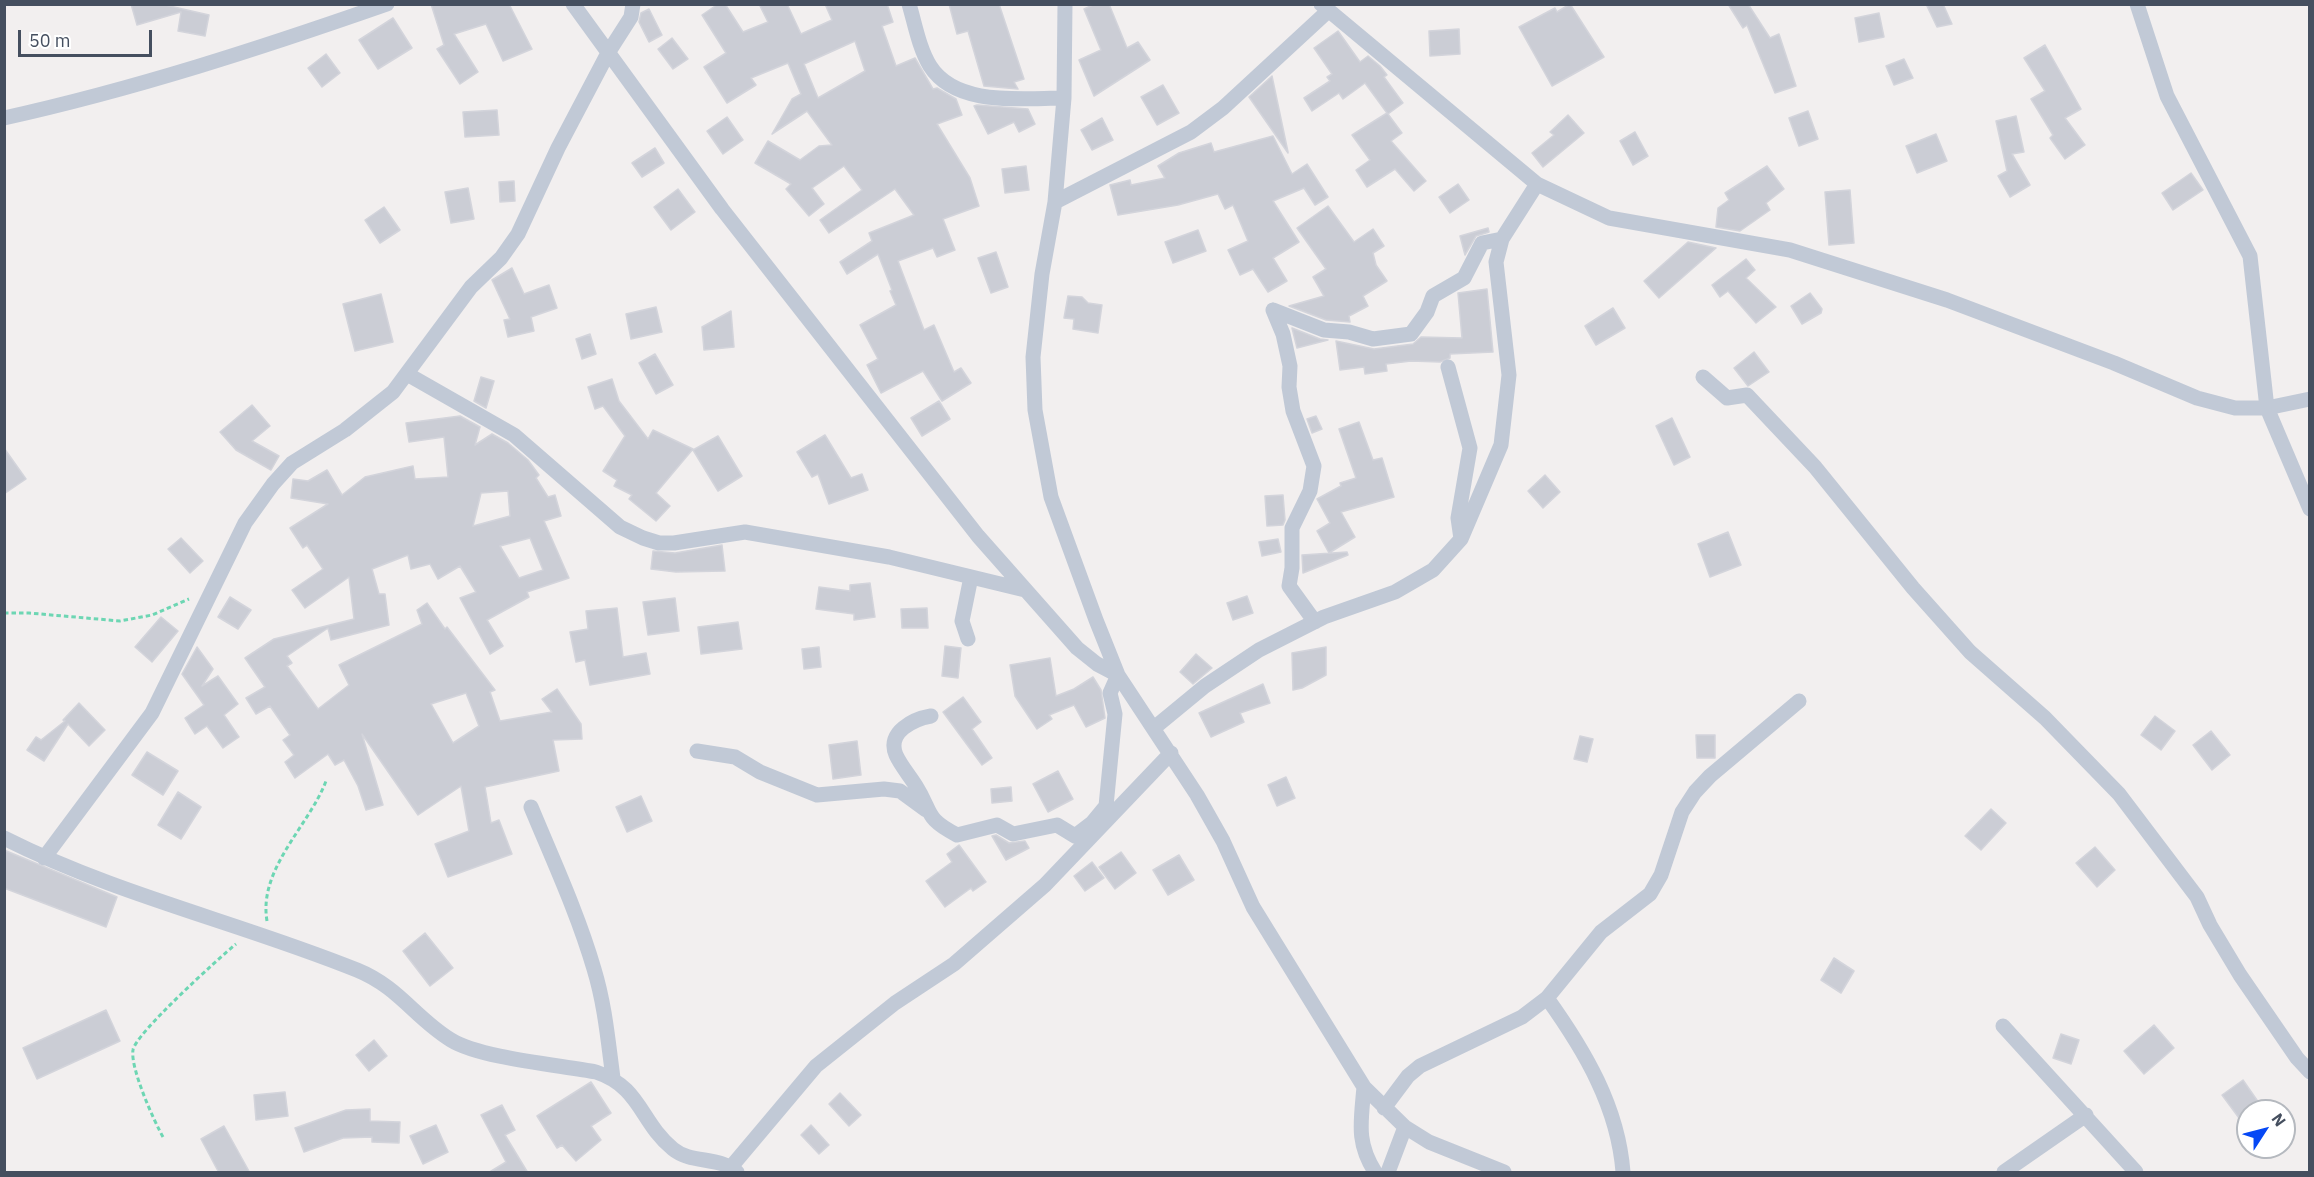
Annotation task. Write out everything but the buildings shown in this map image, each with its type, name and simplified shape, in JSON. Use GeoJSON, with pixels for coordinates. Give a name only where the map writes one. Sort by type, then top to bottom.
{"type":"FeatureCollection","features":[{"type":"Feature","properties":{"kind":"street"},"geometry":{"type":"LineString","coordinates":[[4,118],[87,100],[236,56],[387,4]]}},
{"type":"Feature","properties":{"kind":"street"},"geometry":{"type":"LineString","coordinates":[[573,4],[722,209],[978,536],[1077,648],[1118,675]]}},
{"type":"Feature","properties":{"kind":"street"},"geometry":{"type":"LineString","coordinates":[[44,858],[152,713],[245,523],[273,484],[292,463],[345,430],[393,392],[471,287],[501,258],[518,234],[608,52],[631,17],[633,4]]}},
{"type":"Feature","properties":{"kind":"street"},"geometry":{"type":"LineString","coordinates":[[909,4],[926,57],[944,83],[987,97],[1064,98]]}},
{"type":"Feature","properties":{"kind":"street"},"geometry":{"type":"LineString","coordinates":[[1065,4],[1064,98],[1055,202],[1042,274],[1033,357],[1035,410],[1051,497],[1118,675],[1171,753],[1223,841],[1253,907],[1364,1087],[1405,1127],[1429,1142],[1504,1173]]}},
{"type":"Feature","properties":{"kind":"street"},"geometry":{"type":"LineString","coordinates":[[2137,4],[2167,96],[2250,256],[2267,408],[2310,508]]}},
{"type":"Feature","properties":{"kind":"street"},"geometry":{"type":"LineString","coordinates":[[1055,202],[1191,132],[1223,108],[1324,8],[1537,184],[1609,218],[1790,250],[1947,300],[2114,363],[2197,398],[2235,408],[2267,408],[2310,399]]}},
{"type":"Feature","properties":{"kind":"street"},"geometry":{"type":"LineString","coordinates":[[1154,728],[1205,686],[1259,650],[1315,622],[1395,592],[1433,570],[1461,539],[1501,445],[1509,375],[1496,262],[1502,239],[1537,184]]}},
{"type":"Feature","properties":{"kind":"street"},"geometry":{"type":"LineString","coordinates":[[1315,622],[1289,586],[1292,568],[1292,528],[1310,491],[1314,466],[1294,418],[1288,387],[1290,366],[1283,334],[1273,310],[1324,330],[1349,332],[1373,339],[1411,334],[1427,312],[1433,296],[1464,278],[1482,243],[1502,239]]}},
{"type":"Feature","properties":{"kind":"street"},"geometry":{"type":"LineString","coordinates":[[1448,367],[1470,448],[1458,519],[1461,539]]}},
{"type":"Feature","properties":{"kind":"street"},"geometry":{"type":"LineString","coordinates":[[407,374],[514,435],[620,527],[643,538],[659,543],[674,543],[745,532],[889,557],[1025,590]]}},
{"type":"Feature","properties":{"kind":"street"},"geometry":{"type":"LineString","coordinates":[[1703,377],[1727,398],[1747,395],[1815,467],[1913,588],[1970,652],[2045,717],[2120,794],[2197,897],[2210,925],[2240,975],[2297,1058],[2310,1071]]}},
{"type":"Feature","properties":{"kind":"street"},"geometry":{"type":"LineString","coordinates":[[968,639],[962,621],[971,577]]}},
{"type":"Feature","properties":{"kind":"street"},"geometry":{"type":"LineString","coordinates":[[931,716],[914,719],[902,727],[894,744],[895,754],[921,794],[926,810],[936,824],[957,835],[997,825],[1013,834],[1057,825],[1075,836],[1092,823],[1106,806],[1115,714],[1110,693],[1118,675]]}},
{"type":"Feature","properties":{"kind":"street"},"geometry":{"type":"LineString","coordinates":[[1384,1108],[1408,1076],[1420,1066],[1522,1017],[1547,998],[1601,932],[1650,894],[1662,875],[1682,812],[1695,792],[1710,776],[1799,701]]}},
{"type":"Feature","properties":{"kind":"street"},"geometry":{"type":"LineString","coordinates":[[697,751],[735,757],[760,772],[817,795],[884,789],[900,791],[926,810]]}},
{"type":"Feature","properties":{"kind":"street"},"geometry":{"type":"LineString","coordinates":[[4,838],[44,858],[201,916],[269,938],[384,982],[433,1027],[465,1048],[596,1072],[612,1078],[628,1089],[672,1148],[695,1159],[734,1170],[816,1066],[895,1003],[954,964],[1045,885],[1171,753]]}},
{"type":"Feature","properties":{"kind":"street"},"geometry":{"type":"LineString","coordinates":[[531,807],[574,911],[594,969],[606,1022],[612,1078]]}},
{"type":"Feature","properties":{"kind":"street"},"geometry":{"type":"LineString","coordinates":[[1547,998],[1578,1042],[1604,1093],[1621,1144],[1623,1173]]}},
{"type":"Feature","properties":{"kind":"street"},"geometry":{"type":"LineString","coordinates":[[2002,1026],[2086,1115],[2136,1173]]}},
{"type":"Feature","properties":{"kind":"street"},"geometry":{"type":"LineString","coordinates":[[1364,1087],[1360,1132],[1362,1151],[1375,1173]]}},
{"type":"Feature","properties":{"kind":"street"},"geometry":{"type":"LineString","coordinates":[[2004,1173],[2086,1115]]}},
{"type":"Feature","properties":{"kind":"street"},"geometry":{"type":"LineString","coordinates":[[1388,1173],[1405,1127]]}},
{"type":"Feature","properties":{"kind":"path"},"geometry":{"type":"LineString","coordinates":[[4,613],[136,620],[174,606],[216,582]]}},
{"type":"Feature","properties":{"kind":"path"},"geometry":{"type":"LineString","coordinates":[[269,938],[264,906],[270,884],[286,848],[318,801],[326,781]]}},
{"type":"Feature","properties":{"kind":"path"},"geometry":{"type":"LineString","coordinates":[[163,1137],[142,1089],[132,1052],[134,1045],[151,1024],[251,932]]}}]}
